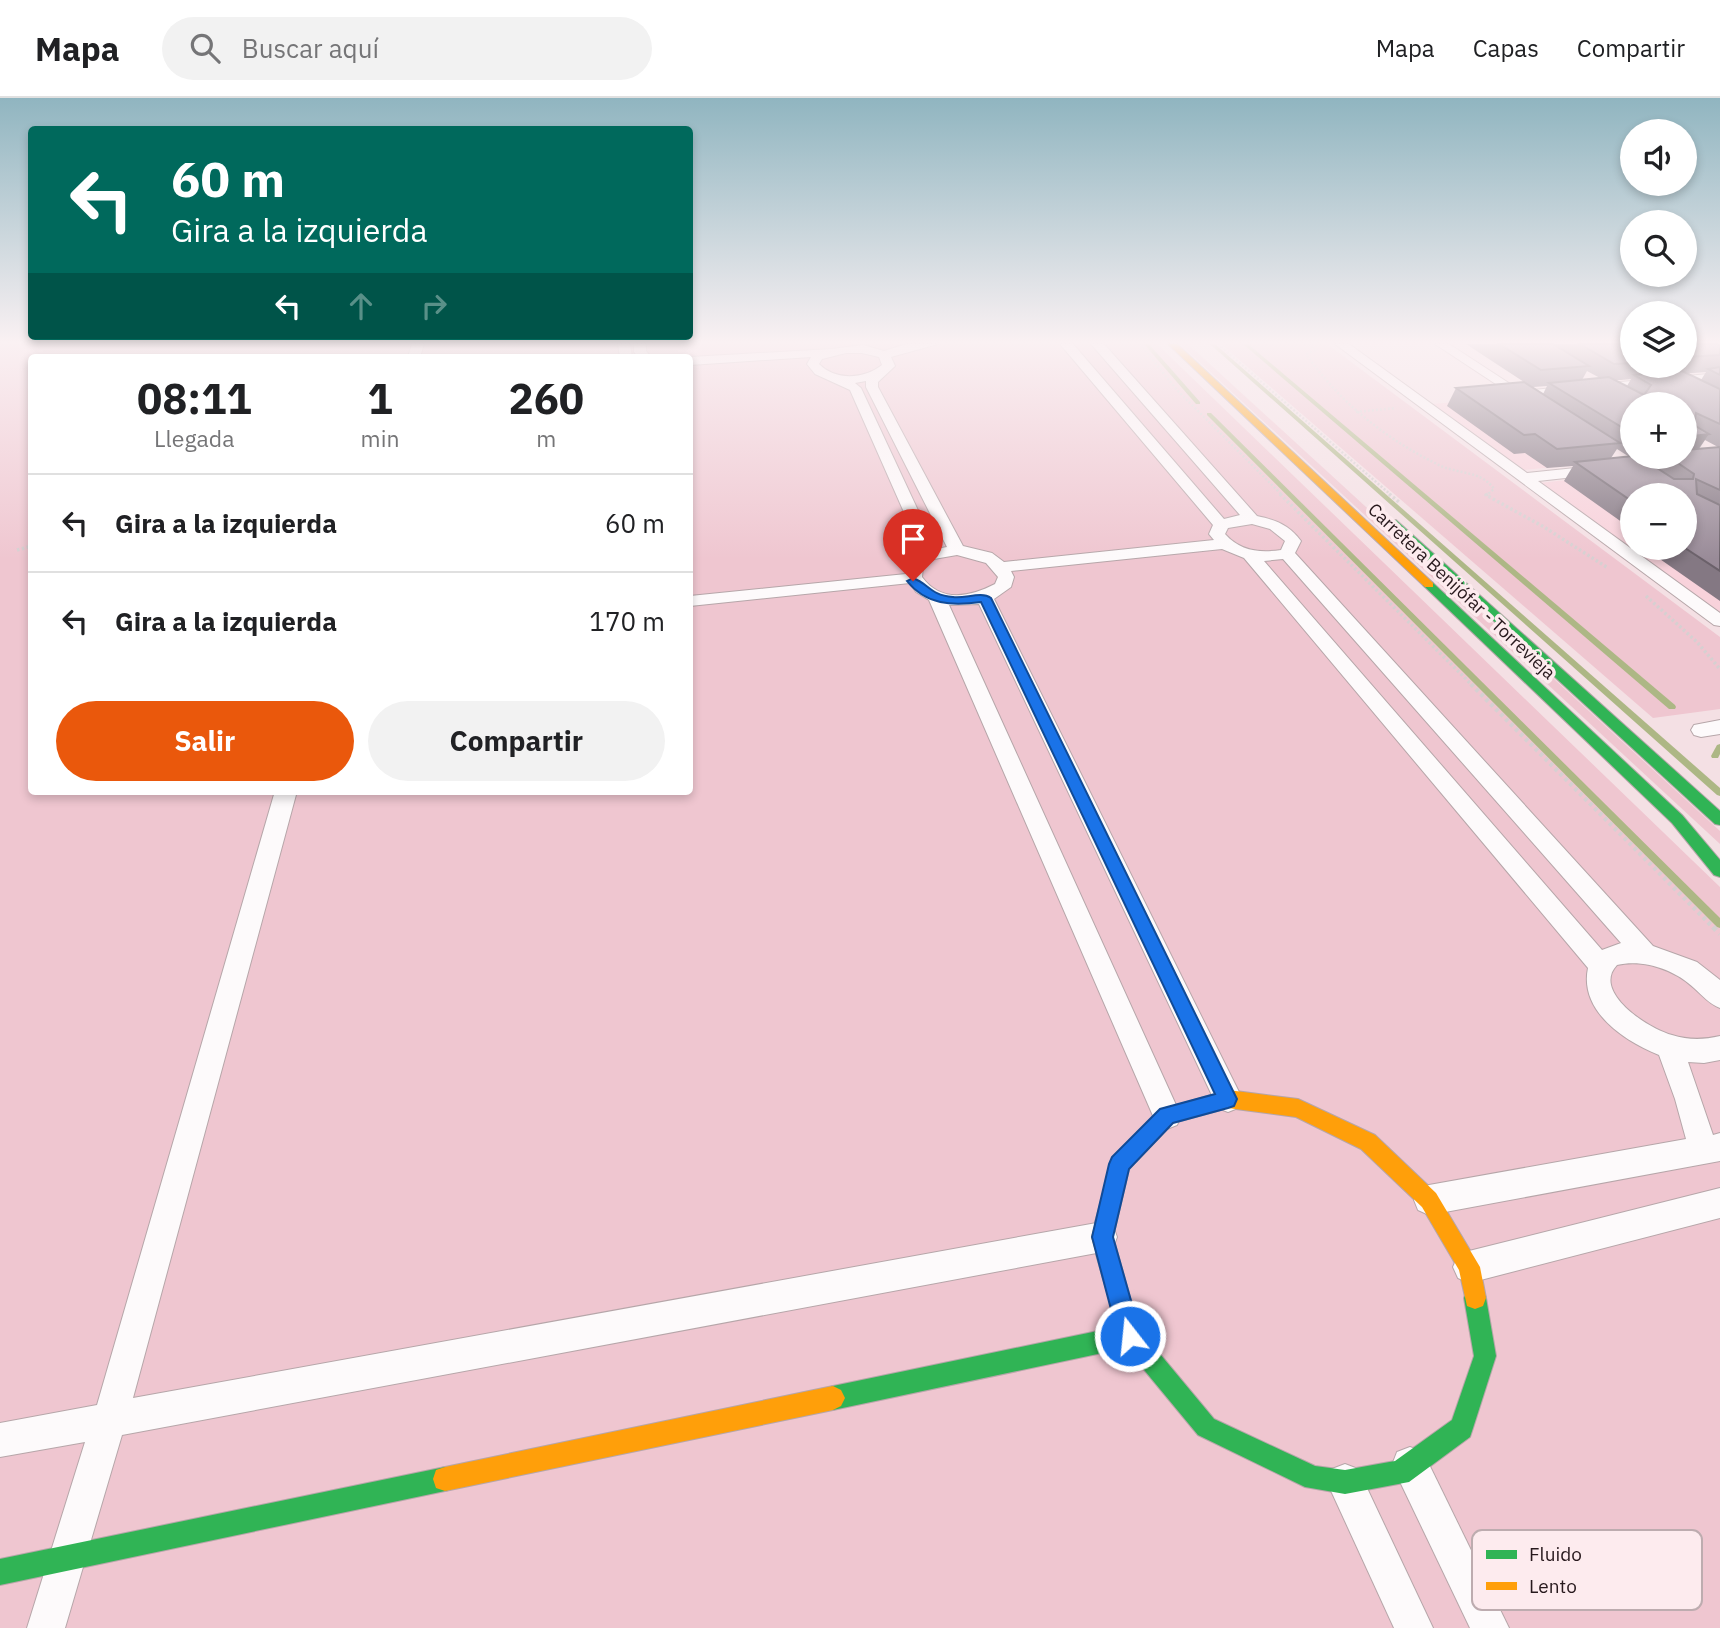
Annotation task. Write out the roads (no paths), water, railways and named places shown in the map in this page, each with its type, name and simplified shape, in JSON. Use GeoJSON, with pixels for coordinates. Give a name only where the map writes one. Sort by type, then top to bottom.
{"type":"FeatureCollection","features":[{"type":"Feature","properties":{"kind":"main road","name":"Carretera Benijófar - Torrevieja"},"geometry":{"type":"LineString","coordinates":[[1248,415],[1677,819],[1720,871]]}},
{"type":"Feature","properties":{"kind":"main road","name":"Carretera Benijófar - Torrevieja"},"geometry":{"type":"LineString","coordinates":[[1375,507],[1720,820]]}},
{"type":"Feature","properties":{"kind":"main road"},"geometry":{"type":"LineString","coordinates":[[1228,1099],[1298,1108],[1368,1142],[1429,1200],[1469,1267],[1485,1356],[1461,1428],[1401,1473],[1345,1482],[1314,1478],[1206,1427],[1130,1336],[1102,1237],[1120,1164],[1167,1116],[1228,1099]]}},
{"type":"Feature","properties":{"kind":"main road"},"geometry":{"type":"LineString","coordinates":[[0,1572],[1130,1336]]}},
{"type":"Feature","properties":{"kind":"street"},"geometry":{"type":"LineString","coordinates":[[867,415],[930,554]]}},
{"type":"Feature","properties":{"kind":"street"},"geometry":{"type":"LineString","coordinates":[[888,415],[957,550]]}},
{"type":"Feature","properties":{"kind":"street"},"geometry":{"type":"LineString","coordinates":[[1127,415],[1221,525]]}},
{"type":"Feature","properties":{"kind":"street"},"geometry":{"type":"LineString","coordinates":[[1160,415],[1252,519]]}},
{"type":"Feature","properties":{"kind":"street"},"geometry":{"type":"LineString","coordinates":[[1439,415],[1720,621]]}},
{"type":"Feature","properties":{"kind":"street"},"geometry":{"type":"LineString","coordinates":[[1702,447],[1720,457]]}},
{"type":"Feature","properties":{"kind":"street"},"geometry":{"type":"LineString","coordinates":[[1605,451],[1620,461]]}},
{"type":"Feature","properties":{"kind":"street"},"geometry":{"type":"LineString","coordinates":[[1697,460],[1720,457]]}},
{"type":"Feature","properties":{"kind":"street"},"geometry":{"type":"LineString","coordinates":[[1524,478],[1620,468]]}},
{"type":"Feature","properties":{"kind":"street"},"geometry":{"type":"LineString","coordinates":[[1632,469],[1651,481]]}},
{"type":"Feature","properties":{"kind":"street"},"geometry":{"type":"LineString","coordinates":[[1287,554],[1293,541],[1286,531],[1271,523],[1252,519],[1234,520],[1221,525],[1217,534],[1223,544],[1238,552],[1250,555],[1287,554],[1645,954]]}},
{"type":"Feature","properties":{"kind":"street"},"geometry":{"type":"LineString","coordinates":[[1002,567],[1223,544]]}},
{"type":"Feature","properties":{"kind":"street"},"geometry":{"type":"LineString","coordinates":[[957,550],[991,558],[1002,567],[1006,577],[1003,587],[985,598],[956,602],[922,591],[913,578],[912,571],[918,561],[930,554],[957,550]]}},
{"type":"Feature","properties":{"kind":"street"},"geometry":{"type":"LineString","coordinates":[[1250,555],[1601,966]]}},
{"type":"Feature","properties":{"kind":"street"},"geometry":{"type":"LineString","coordinates":[[693,601],[913,578]]}},
{"type":"Feature","properties":{"kind":"street"},"geometry":{"type":"LineString","coordinates":[[937,598],[1167,1116]]}},
{"type":"Feature","properties":{"kind":"street"},"geometry":{"type":"LineString","coordinates":[[985,598],[1228,1099]]}},
{"type":"Feature","properties":{"kind":"street"},"geometry":{"type":"LineString","coordinates":[[46,1628],[110,1418],[285,795]]}},
{"type":"Feature","properties":{"kind":"street"},"geometry":{"type":"LineString","coordinates":[[1720,997],[1689,970],[1645,954],[1625,953],[1611,957],[1601,966],[1598,978],[1601,993],[1611,1008],[1637,1031],[1669,1047],[1690,1052],[1710,1052],[1720,1048]]}},
{"type":"Feature","properties":{"kind":"street"},"geometry":{"type":"LineString","coordinates":[[1429,1200],[1711,1148],[1669,1047]]}},
{"type":"Feature","properties":{"kind":"street"},"geometry":{"type":"LineString","coordinates":[[1469,1267],[1720,1203]]}},
{"type":"Feature","properties":{"kind":"street"},"geometry":{"type":"LineString","coordinates":[[0,1440],[1102,1237]]}},
{"type":"Feature","properties":{"kind":"street"},"geometry":{"type":"LineString","coordinates":[[1410,1465],[1472,1591]]}},
{"type":"Feature","properties":{"kind":"street"},"geometry":{"type":"LineString","coordinates":[[1345,1482],[1414,1628]]}},
{"type":"Feature","properties":{"kind":"street"},"geometry":{"type":"LineString","coordinates":[[1481,1610],[1490,1628]]}},
{"type":"Feature","properties":{"kind":"waterway"},"geometry":{"type":"LineString","coordinates":[[1210,415],[1720,924]]}},
{"type":"Feature","properties":{"kind":"waterway"},"geometry":{"type":"LineString","coordinates":[[1293,415],[1720,793]]}},
{"type":"Feature","properties":{"kind":"waterway"},"geometry":{"type":"LineString","coordinates":[[1329,415],[1672,707]]}},
{"type":"Feature","properties":{"kind":"waterway"},"geometry":{"type":"LineString","coordinates":[[1715,756],[1720,747]]}}]}
